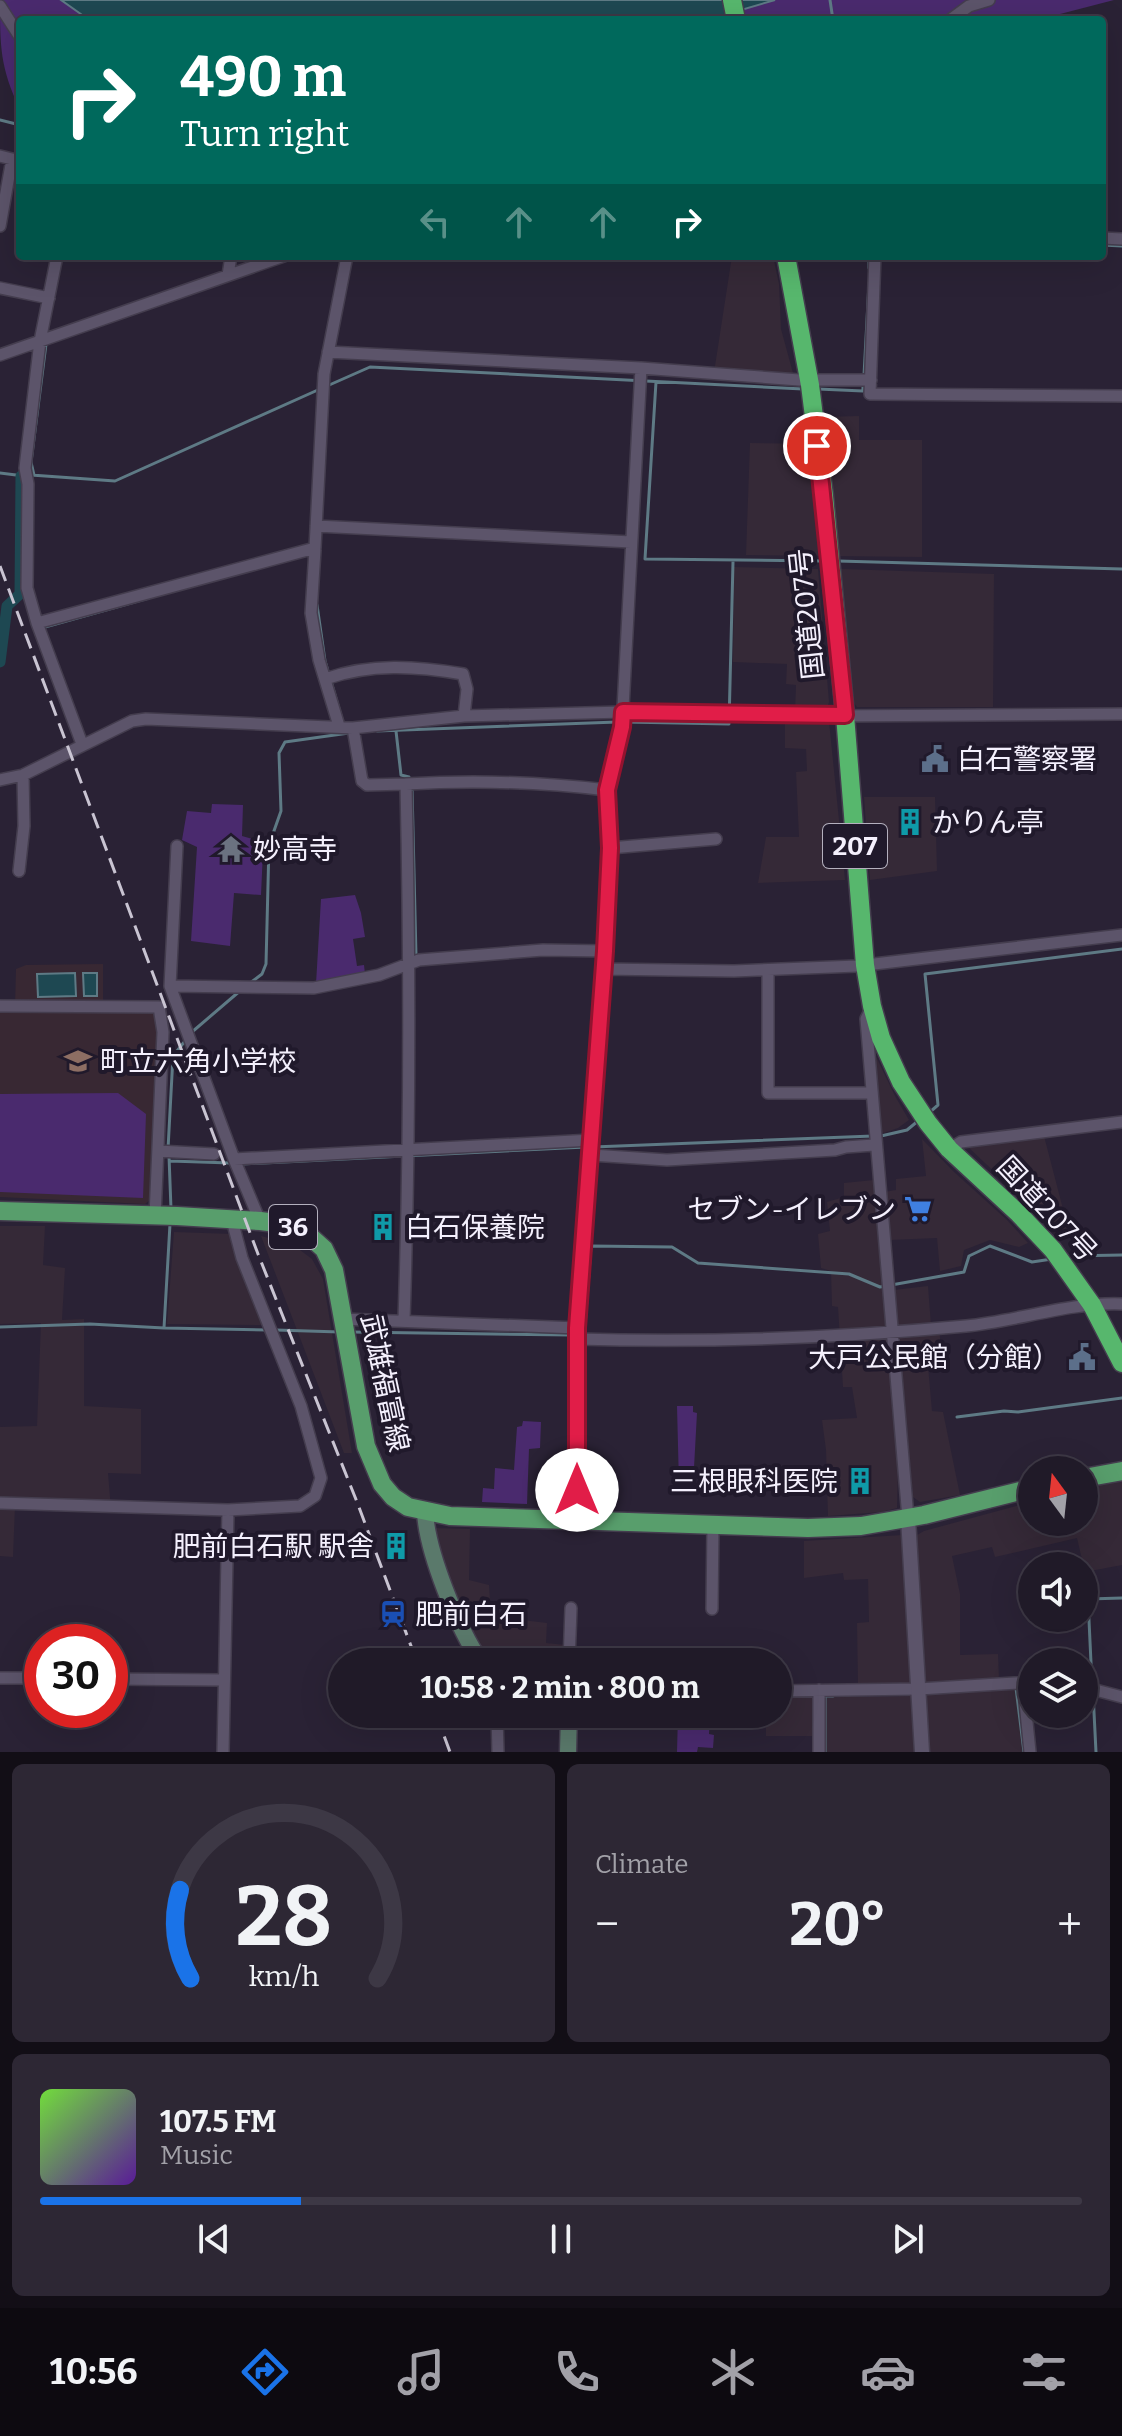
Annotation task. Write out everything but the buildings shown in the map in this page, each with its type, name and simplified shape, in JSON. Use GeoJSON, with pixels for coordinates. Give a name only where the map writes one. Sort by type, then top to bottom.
{"type":"FeatureCollection","features":[{"type":"Feature","properties":{"kind":"highway","name":"国道207号"},"geometry":{"type":"LineString","coordinates":[[787,260],[810,386],[845,715],[865,965],[881,1038],[901,1082],[923,1117],[949,1149],[1053,1250],[1092,1305],[1122,1363]]}},
{"type":"Feature","properties":{"kind":"main road","name":"武雄福富線"},"geometry":{"type":"LineString","coordinates":[[0,1211],[260,1221],[285,1224],[305,1232],[324,1249],[334,1270],[363,1430],[373,1467],[393,1497],[408,1507],[425,1512],[450,1516],[808,1528],[886,1523],[1018,1491]]}},
{"type":"Feature","properties":{"kind":"main road"},"geometry":{"type":"LineString","coordinates":[[1098,1475],[1122,1471]]}},
{"type":"Feature","properties":{"kind":"main road"},"geometry":{"type":"LineString","coordinates":[[425,1512],[429,1540],[471,1648]]}},
{"type":"Feature","properties":{"kind":"main road"},"geometry":{"type":"LineString","coordinates":[[568,1752],[569,1728]]}},
{"type":"Feature","properties":{"kind":"street"},"geometry":{"type":"LineString","coordinates":[[955,16],[969,6],[989,0]]}},
{"type":"Feature","properties":{"kind":"street"},"geometry":{"type":"LineString","coordinates":[[0,6],[16,31]]}},
{"type":"Feature","properties":{"kind":"street"},"geometry":{"type":"LineString","coordinates":[[0,226],[11,159]]}},
{"type":"Feature","properties":{"kind":"street"},"geometry":{"type":"LineString","coordinates":[[56,260],[25,468],[28,484],[27,588],[82,744]]}},
{"type":"Feature","properties":{"kind":"street"},"geometry":{"type":"LineString","coordinates":[[228,275],[230,260]]}},
{"type":"Feature","properties":{"kind":"street"},"geometry":{"type":"LineString","coordinates":[[0,355],[272,260]]}},
{"type":"Feature","properties":{"kind":"street"},"geometry":{"type":"LineString","coordinates":[[37,623],[315,548],[321,398],[346,260]]}},
{"type":"Feature","properties":{"kind":"street"},"geometry":{"type":"LineString","coordinates":[[875,260],[866,381],[870,394],[1122,396]]}},
{"type":"Feature","properties":{"kind":"street"},"geometry":{"type":"LineString","coordinates":[[0,288],[49,298]]}},
{"type":"Feature","properties":{"kind":"street"},"geometry":{"type":"LineString","coordinates":[[328,352],[810,386],[866,381]]}},
{"type":"Feature","properties":{"kind":"street"},"geometry":{"type":"LineString","coordinates":[[577,1520],[577,1333],[605,951],[610,848],[607,790],[622,719],[641,376]]}},
{"type":"Feature","properties":{"kind":"street"},"geometry":{"type":"LineString","coordinates":[[316,526],[631,546]]}},
{"type":"Feature","properties":{"kind":"street"},"geometry":{"type":"LineString","coordinates":[[314,554],[311,613],[362,781],[367,785],[457,781],[521,783],[607,790]]}},
{"type":"Feature","properties":{"kind":"street"},"geometry":{"type":"LineString","coordinates":[[329,678],[355,670],[417,666],[463,674],[467,689],[464,716]]}},
{"type":"Feature","properties":{"kind":"street"},"geometry":{"type":"LineString","coordinates":[[0,780],[23,775],[132,721],[146,719],[348,729],[464,716],[622,719],[729,714],[1122,714]]}},
{"type":"Feature","properties":{"kind":"street"},"geometry":{"type":"LineString","coordinates":[[19,871],[24,826],[23,775]]}},
{"type":"Feature","properties":{"kind":"street"},"geometry":{"type":"LineString","coordinates":[[404,1320],[412,965],[410,784]]}},
{"type":"Feature","properties":{"kind":"street"},"geometry":{"type":"LineString","coordinates":[[610,848],[716,839]]}},
{"type":"Feature","properties":{"kind":"street"},"geometry":{"type":"LineString","coordinates":[[177,846],[170,986],[260,1221]]}},
{"type":"Feature","properties":{"kind":"street"},"geometry":{"type":"LineString","coordinates":[[604,969],[768,970],[865,965],[1122,935]]}},
{"type":"Feature","properties":{"kind":"street"},"geometry":{"type":"LineString","coordinates":[[170,986],[314,988],[412,965],[543,950],[605,951]]}},
{"type":"Feature","properties":{"kind":"street"},"geometry":{"type":"LineString","coordinates":[[768,970],[768,1093],[871,1093]]}},
{"type":"Feature","properties":{"kind":"street"},"geometry":{"type":"LineString","coordinates":[[0,1006],[159,1007],[163,1032],[160,1151],[165,1216]]}},
{"type":"Feature","properties":{"kind":"street"},"geometry":{"type":"LineString","coordinates":[[872,1006],[866,1019],[874,1139],[908,1518],[922,1752]]}},
{"type":"Feature","properties":{"kind":"street"},"geometry":{"type":"LineString","coordinates":[[949,1149],[961,1142],[1122,1122]]}},
{"type":"Feature","properties":{"kind":"street"},"geometry":{"type":"LineString","coordinates":[[236,1164],[407,1152],[591,1147],[667,1160],[835,1150],[874,1139]]}},
{"type":"Feature","properties":{"kind":"street"},"geometry":{"type":"LineString","coordinates":[[160,1151],[214,1154]]}},
{"type":"Feature","properties":{"kind":"street"},"geometry":{"type":"LineString","coordinates":[[0,1503],[228,1510],[300,1506],[315,1496],[321,1484],[301,1406],[242,1258],[232,1220]]}},
{"type":"Feature","properties":{"kind":"street"},"geometry":{"type":"LineString","coordinates":[[344,1326],[404,1320],[657,1341],[777,1339],[972,1325],[1092,1305],[1122,1304]]}},
{"type":"Feature","properties":{"kind":"street"},"geometry":{"type":"LineString","coordinates":[[223,1752],[228,1510]]}},
{"type":"Feature","properties":{"kind":"street"},"geometry":{"type":"LineString","coordinates":[[712,1609],[713,1525]]}},
{"type":"Feature","properties":{"kind":"street"},"geometry":{"type":"LineString","coordinates":[[570,1648],[571,1608]]}},
{"type":"Feature","properties":{"kind":"street"},"geometry":{"type":"LineString","coordinates":[[0,1678],[24,1678]]}},
{"type":"Feature","properties":{"kind":"street"},"geometry":{"type":"LineString","coordinates":[[128,1679],[224,1680]]}},
{"type":"Feature","properties":{"kind":"street"},"geometry":{"type":"LineString","coordinates":[[792,1691],[919,1692],[1018,1683]]}},
{"type":"Feature","properties":{"kind":"street"},"geometry":{"type":"LineString","coordinates":[[819,1690],[819,1752]]}},
{"type":"Feature","properties":{"kind":"street"},"geometry":{"type":"LineString","coordinates":[[1098,1690],[1122,1697]]}},
{"type":"Feature","properties":{"kind":"street"},"geometry":{"type":"LineString","coordinates":[[497,1728],[498,1752]]}},
{"type":"Feature","properties":{"kind":"street"},"geometry":{"type":"LineString","coordinates":[[1029,1728],[1030,1752]]}},
{"type":"Feature","properties":{"kind":"shaded area"},"geometry":{"type":"Polygon","coordinates":[[[0,0],[61,0],[85,16],[16,16],[16,100],[2,56],[0,0]]]}},
{"type":"Feature","properties":{"kind":"shaded area"},"geometry":{"type":"Polygon","coordinates":[[[61,0],[775,0],[721,16],[84,16],[61,0]]]}},
{"type":"Feature","properties":{"kind":"shaded area"},"geometry":{"type":"Polygon","coordinates":[[[775,0],[1114,0],[1052,16],[721,16],[775,0]]]}},
{"type":"Feature","properties":{"kind":"shaded area"},"geometry":{"type":"Polygon","coordinates":[[[731,260],[774,260],[779,284],[781,329],[796,384],[713,379],[731,260]]]}},
{"type":"Feature","properties":{"kind":"shaded area"},"geometry":{"type":"Polygon","coordinates":[[[859,416],[859,440],[922,440],[922,557],[746,555],[750,443],[825,444],[822,417],[859,416]]]}},
{"type":"Feature","properties":{"kind":"shaded area"},"geometry":{"type":"Polygon","coordinates":[[[734,567],[818,569],[829,702],[826,711],[795,712],[796,685],[786,684],[787,664],[733,662],[734,567]]]}},
{"type":"Feature","properties":{"kind":"shaded area"},"geometry":{"type":"Polygon","coordinates":[[[841,569],[994,574],[993,707],[857,707],[852,701],[841,569]]]}},
{"type":"Feature","properties":{"kind":"shaded area"},"geometry":{"type":"Polygon","coordinates":[[[785,721],[829,721],[845,880],[758,883],[766,837],[799,837],[796,772],[807,771],[806,749],[785,748],[785,721]]]}},
{"type":"Feature","properties":{"kind":"shaded area"},"geometry":{"type":"Polygon","coordinates":[[[864,797],[935,797],[937,871],[870,880],[864,797]]]}},
{"type":"Feature","properties":{"kind":"shaded area","name":"妙高寺"},"geometry":{"type":"Polygon","coordinates":[[[212,804],[243,805],[242,836],[267,843],[263,851],[261,895],[234,893],[230,946],[191,941],[197,847],[182,840],[187,811],[211,813],[212,804]]]}},
{"type":"Feature","properties":{"kind":"shaded area"},"geometry":{"type":"Polygon","coordinates":[[[355,895],[365,937],[353,939],[357,966],[364,965],[365,974],[316,984],[321,899],[355,895]]]}},
{"type":"Feature","properties":{"kind":"shaded area","name":"町立六角小学校"},"geometry":{"type":"Polygon","coordinates":[[[103,964],[103,1009],[155,1010],[158,1031],[151,1199],[145,1204],[0,1197],[0,1008],[15,1007],[16,969],[26,965],[103,964]]]}},
{"type":"Feature","properties":{"kind":"shaded area"},"geometry":{"type":"Polygon","coordinates":[[[75,973],[76,996],[38,997],[37,974],[75,973]]]}},
{"type":"Feature","properties":{"kind":"shaded area"},"geometry":{"type":"Polygon","coordinates":[[[83,973],[97,973],[97,996],[84,996],[83,973]]]}},
{"type":"Feature","properties":{"kind":"shaded area"},"geometry":{"type":"Polygon","coordinates":[[[872,1048],[909,1120],[884,1133],[878,1132],[872,1048]]]}},
{"type":"Feature","properties":{"kind":"shaded area"},"geometry":{"type":"Polygon","coordinates":[[[118,1093],[146,1114],[143,1198],[0,1192],[0,1094],[118,1093]]]}},
{"type":"Feature","properties":{"kind":"shaded area"},"geometry":{"type":"Polygon","coordinates":[[[1044,1136],[1069,1232],[1057,1236],[967,1146],[1044,1136]]]}},
{"type":"Feature","properties":{"kind":"shaded area"},"geometry":{"type":"Polygon","coordinates":[[[922,1139],[1028,1243],[1019,1247],[990,1240],[964,1250],[961,1266],[940,1271],[937,1238],[889,1240],[884,1192],[896,1190],[896,1179],[926,1176],[922,1139]]]}},
{"type":"Feature","properties":{"kind":"shaded area"},"geometry":{"type":"Polygon","coordinates":[[[874,1180],[898,1471],[897,1508],[828,1516],[822,1420],[857,1418],[852,1387],[843,1387],[838,1307],[832,1306],[831,1271],[821,1268],[818,1234],[830,1231],[827,1202],[844,1197],[844,1183],[874,1180]]]}},
{"type":"Feature","properties":{"kind":"shaded area"},"geometry":{"type":"Polygon","coordinates":[[[0,1226],[45,1226],[43,1265],[65,1268],[62,1320],[84,1319],[84,1406],[141,1409],[141,1474],[108,1473],[111,1509],[15,1506],[13,1557],[0,1556],[0,1427],[37,1426],[41,1323],[0,1324],[0,1226]]]}},
{"type":"Feature","properties":{"kind":"shaded area"},"geometry":{"type":"Polygon","coordinates":[[[174,1232],[233,1234],[265,1325],[167,1324],[174,1232]]]}},
{"type":"Feature","properties":{"kind":"shaded area"},"geometry":{"type":"Polygon","coordinates":[[[261,1236],[292,1244],[312,1259],[323,1279],[352,1453],[344,1453],[261,1236]]]}},
{"type":"Feature","properties":{"kind":"shaded area"},"geometry":{"type":"Polygon","coordinates":[[[928,1286],[931,1325],[939,1325],[942,1363],[928,1366],[932,1411],[943,1412],[960,1495],[920,1502],[913,1497],[894,1290],[928,1286]]]}},
{"type":"Feature","properties":{"kind":"shaded area"},"geometry":{"type":"Polygon","coordinates":[[[677,1406],[693,1406],[693,1412],[697,1413],[693,1486],[679,1485],[677,1406]]]}},
{"type":"Feature","properties":{"kind":"shaded area"},"geometry":{"type":"Polygon","coordinates":[[[523,1421],[541,1422],[540,1448],[529,1449],[527,1504],[482,1502],[483,1488],[494,1489],[495,1468],[514,1470],[517,1427],[522,1426],[523,1421]]]}},
{"type":"Feature","properties":{"kind":"shaded area"},"geometry":{"type":"Polygon","coordinates":[[[1122,1481],[1122,1565],[1098,1570],[1098,1552],[1080,1552],[1077,1538],[995,1557],[992,1547],[952,1556],[960,1594],[960,1655],[998,1654],[999,1679],[1018,1678],[1018,1728],[1032,1728],[1034,1752],[927,1752],[917,1535],[1018,1505],[1018,1536],[1098,1536],[1098,1485],[1122,1481]]]}},
{"type":"Feature","properties":{"kind":"shaded area"},"geometry":{"type":"Polygon","coordinates":[[[433,1528],[470,1529],[469,1580],[489,1585],[491,1616],[547,1623],[546,1643],[566,1645],[566,1648],[478,1648],[472,1640],[433,1528]]]}},
{"type":"Feature","properties":{"kind":"shaded area"},"geometry":{"type":"Polygon","coordinates":[[[903,1535],[911,1684],[858,1685],[857,1623],[869,1622],[868,1579],[844,1580],[843,1573],[804,1578],[804,1541],[903,1535]]]}},
{"type":"Feature","properties":{"kind":"shaded area"},"geometry":{"type":"Polygon","coordinates":[[[914,1696],[916,1752],[815,1752],[815,1736],[766,1736],[766,1728],[792,1728],[792,1698],[914,1696]]]}},
{"type":"Feature","properties":{"kind":"shaded area"},"geometry":{"type":"Polygon","coordinates":[[[678,1728],[709,1728],[709,1734],[714,1735],[713,1748],[698,1747],[697,1752],[677,1752],[678,1728]]]}},
{"type":"Feature","properties":{"kind":"waterway"},"geometry":{"type":"LineString","coordinates":[[830,0],[832,16]]}},
{"type":"Feature","properties":{"kind":"waterway"},"geometry":{"type":"LineString","coordinates":[[0,120],[16,124]]}},
{"type":"Feature","properties":{"kind":"waterway"},"geometry":{"type":"LineString","coordinates":[[1106,245],[1122,246]]}},
{"type":"Feature","properties":{"kind":"waterway"},"geometry":{"type":"LineString","coordinates":[[869,260],[869,268]]}},
{"type":"Feature","properties":{"kind":"waterway"},"geometry":{"type":"LineString","coordinates":[[864,375],[869,283]]}},
{"type":"Feature","properties":{"kind":"waterway"},"geometry":{"type":"LineString","coordinates":[[34,475],[31,462],[46,344]]}},
{"type":"Feature","properties":{"kind":"waterway"},"geometry":{"type":"LineString","coordinates":[[327,386],[370,367],[803,389]]}},
{"type":"Feature","properties":{"kind":"waterway"},"geometry":{"type":"LineString","coordinates":[[656,382],[645,559],[822,561]]}},
{"type":"Feature","properties":{"kind":"waterway"},"geometry":{"type":"LineString","coordinates":[[818,389],[863,391],[863,383]]}},
{"type":"Feature","properties":{"kind":"waterway"},"geometry":{"type":"LineString","coordinates":[[31,475],[115,481],[320,389]]}},
{"type":"Feature","properties":{"kind":"waterway"},"geometry":{"type":"LineString","coordinates":[[0,473],[24,476]]}},
{"type":"Feature","properties":{"kind":"waterway"},"geometry":{"type":"LineString","coordinates":[[0,662],[7,606],[20,594],[21,476]]}},
{"type":"Feature","properties":{"kind":"waterway"},"geometry":{"type":"LineString","coordinates":[[838,561],[1122,569]]}},
{"type":"Feature","properties":{"kind":"waterway"},"geometry":{"type":"LineString","coordinates":[[625,722],[729,724],[733,562]]}},
{"type":"Feature","properties":{"kind":"waterway"},"geometry":{"type":"LineString","coordinates":[[45,627],[149,598]]}},
{"type":"Feature","properties":{"kind":"waterway"},"geometry":{"type":"LineString","coordinates":[[317,605],[325,661],[344,726]]}},
{"type":"Feature","properties":{"kind":"waterway"},"geometry":{"type":"LineString","coordinates":[[377,731],[617,722]]}},
{"type":"Feature","properties":{"kind":"waterway"},"geometry":{"type":"LineString","coordinates":[[396,731],[401,775],[410,780]]}},
{"type":"Feature","properties":{"kind":"waterway"},"geometry":{"type":"LineString","coordinates":[[250,983],[262,974],[266,964],[269,845],[281,811],[279,753],[285,742],[349,733]]}},
{"type":"Feature","properties":{"kind":"waterway"},"geometry":{"type":"LineString","coordinates":[[412,788],[416,956]]}},
{"type":"Feature","properties":{"kind":"waterway"},"geometry":{"type":"LineString","coordinates":[[930,1112],[938,1105],[925,974],[1122,949]]}},
{"type":"Feature","properties":{"kind":"waterway"},"geometry":{"type":"LineString","coordinates":[[192,1032],[241,990]]}},
{"type":"Feature","properties":{"kind":"waterway"},"geometry":{"type":"LineString","coordinates":[[168,1149],[173,1056],[185,1041]]}},
{"type":"Feature","properties":{"kind":"waterway"},"geometry":{"type":"LineString","coordinates":[[881,1136],[907,1130],[918,1121]]}},
{"type":"Feature","properties":{"kind":"waterway"},"geometry":{"type":"LineString","coordinates":[[593,1147],[873,1136]]}},
{"type":"Feature","properties":{"kind":"waterway"},"geometry":{"type":"LineString","coordinates":[[242,1164],[586,1147]]}},
{"type":"Feature","properties":{"kind":"waterway"},"geometry":{"type":"LineString","coordinates":[[169,1156],[171,1209]]}},
{"type":"Feature","properties":{"kind":"waterway"},"geometry":{"type":"LineString","coordinates":[[170,1161],[230,1163]]}},
{"type":"Feature","properties":{"kind":"waterway"},"geometry":{"type":"LineString","coordinates":[[0,1327],[90,1324],[164,1328],[170,1224]]}},
{"type":"Feature","properties":{"kind":"waterway"},"geometry":{"type":"LineString","coordinates":[[581,1329],[585,1326],[591,1246],[672,1247],[698,1263],[849,1274],[880,1287],[964,1272],[969,1256],[990,1246],[1032,1262],[1052,1259]]}},
{"type":"Feature","properties":{"kind":"waterway"},"geometry":{"type":"LineString","coordinates":[[1068,1256],[1122,1255]]}},
{"type":"Feature","properties":{"kind":"waterway"},"geometry":{"type":"LineString","coordinates":[[164,1328],[268,1330]]}},
{"type":"Feature","properties":{"kind":"waterway"},"geometry":{"type":"LineString","coordinates":[[276,1330],[340,1332]]}},
{"type":"Feature","properties":{"kind":"waterway"},"geometry":{"type":"LineString","coordinates":[[351,1332],[572,1335]]}},
{"type":"Feature","properties":{"kind":"waterway"},"geometry":{"type":"LineString","coordinates":[[957,1417],[1122,1398]]}},
{"type":"Feature","properties":{"kind":"waterway"},"geometry":{"type":"LineString","coordinates":[[1090,1648],[1088,1599],[1122,1598]]}},
{"type":"Feature","properties":{"kind":"waterway"},"geometry":{"type":"LineString","coordinates":[[1016,1688],[1024,1752]]}},
{"type":"Feature","properties":{"kind":"waterway"},"geometry":{"type":"LineString","coordinates":[[825,1752],[825,1696],[833,1696]]}},
{"type":"Feature","properties":{"kind":"waterway"},"geometry":{"type":"LineString","coordinates":[[1095,1728],[1096,1752]]}},
{"type":"Feature","properties":{"kind":"railway"},"geometry":{"type":"LineString","coordinates":[[0,566],[258,1254],[412,1648]]}},
{"type":"Feature","properties":{"kind":"railway"},"geometry":{"type":"LineString","coordinates":[[441,1728],[450,1752]]}},
{"type":"Feature","properties":{"kind":"place","name":"白石警察署"},"geometry":{"type":"Point","coordinates":[935,759]}},
{"type":"Feature","properties":{"kind":"place","name":"かりん亭"},"geometry":{"type":"Point","coordinates":[910,822]}},
{"type":"Feature","properties":{"kind":"place","name":"妙高寺"},"geometry":{"type":"Point","coordinates":[231,849]}},
{"type":"Feature","properties":{"kind":"place","name":"町立六角小学校"},"geometry":{"type":"Point","coordinates":[78,1061]}},
{"type":"Feature","properties":{"kind":"place","name":"セブン-イレブン"},"geometry":{"type":"Point","coordinates":[918,1209]}},
{"type":"Feature","properties":{"kind":"place","name":"白石保養院"},"geometry":{"type":"Point","coordinates":[383,1227]}},
{"type":"Feature","properties":{"kind":"place","name":"大戸公民館（分館）"},"geometry":{"type":"Point","coordinates":[1082,1357]}},
{"type":"Feature","properties":{"kind":"place","name":"三根眼科医院"},"geometry":{"type":"Point","coordinates":[860,1481]}},
{"type":"Feature","properties":{"kind":"place","name":"肥前白石駅 駅舎"},"geometry":{"type":"Point","coordinates":[396,1546]}},
{"type":"Feature","properties":{"kind":"place","name":"肥前白石"},"geometry":{"type":"Point","coordinates":[393,1614]}},
{"type":"Feature","properties":{"kind":"route"},"geometry":{"type":"LineString","coordinates":[[577,1490],[577,1328],[605,951],[610,848],[607,790],[623,712],[845,715],[817,446]]}}]}
